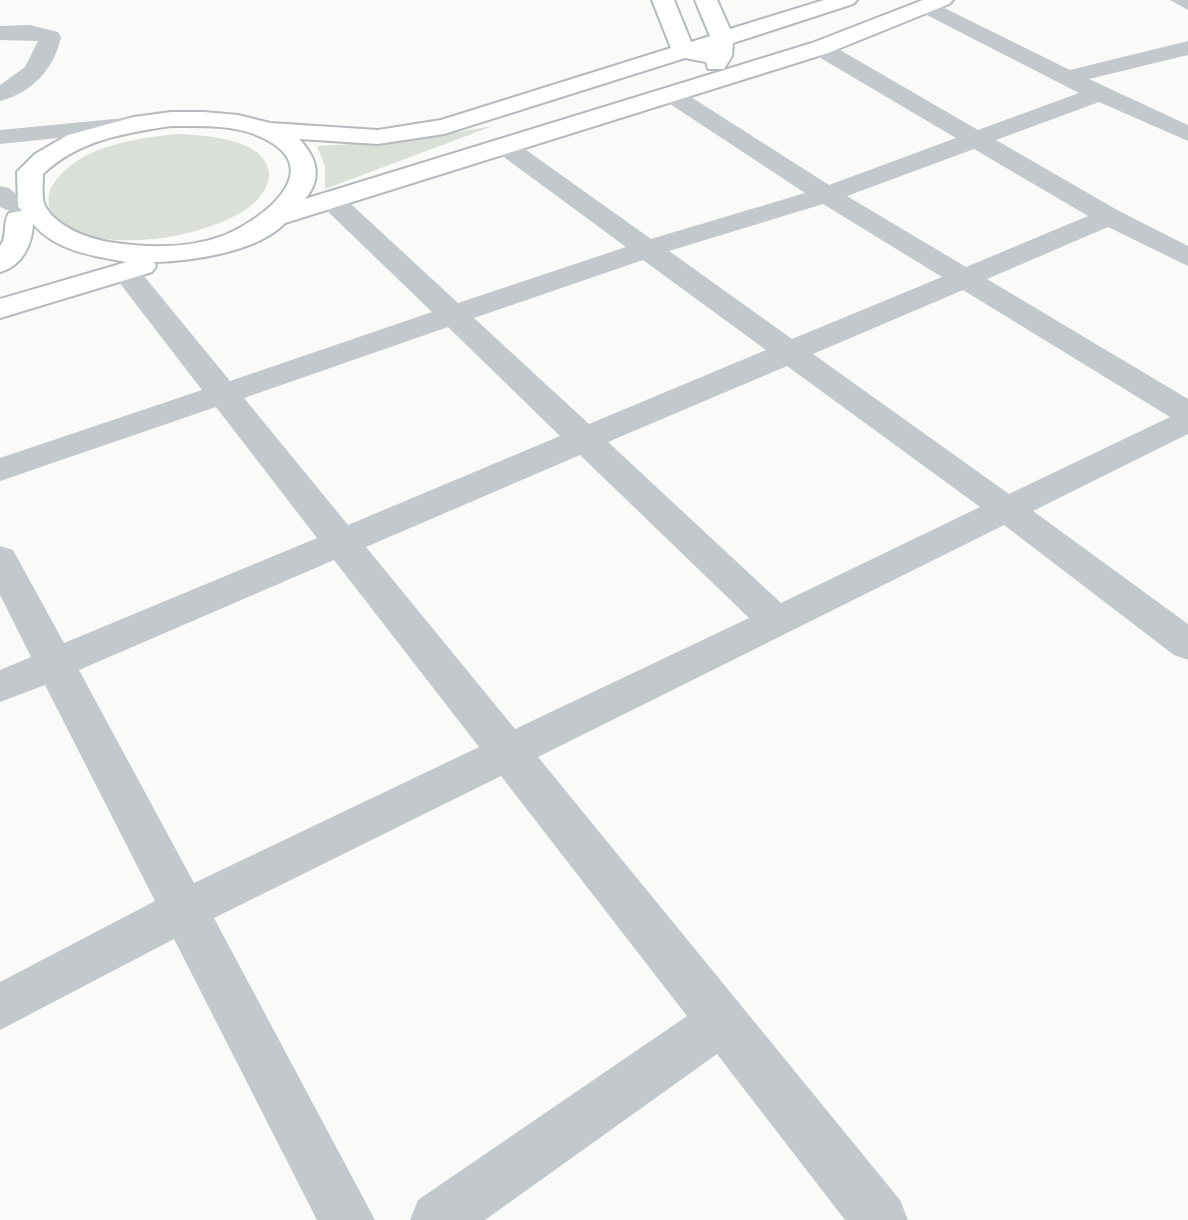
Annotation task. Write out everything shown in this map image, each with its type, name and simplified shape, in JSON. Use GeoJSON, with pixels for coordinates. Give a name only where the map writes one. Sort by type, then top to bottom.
{"type":"FeatureCollection","features":[{"type":"Feature","properties":{"kind":"main road"},"geometry":{"type":"LineString","coordinates":[[663,0],[682,51]]}},
{"type":"Feature","properties":{"kind":"main road"},"geometry":{"type":"LineString","coordinates":[[583,123],[702,73],[717,64],[723,48],[706,0]]}},
{"type":"Feature","properties":{"kind":"main road"},"geometry":{"type":"LineString","coordinates":[[723,48],[846,0]]}},
{"type":"Feature","properties":{"kind":"main road"},"geometry":{"type":"LineString","coordinates":[[0,309],[239,236],[273,218],[330,199],[506,147],[820,48],[935,3]]}},
{"type":"Feature","properties":{"kind":"main road"},"geometry":{"type":"LineString","coordinates":[[0,263],[18,243],[11,206],[20,185],[37,165],[63,147],[97,133],[135,124],[206,119],[266,130],[378,137],[444,127],[682,51],[772,48],[878,25]]}},
{"type":"Feature","properties":{"kind":"main road"},"geometry":{"type":"LineString","coordinates":[[266,130],[289,143],[302,160],[304,179],[294,199],[273,218]]}},
{"type":"Feature","properties":{"kind":"main road"},"geometry":{"type":"LineString","coordinates":[[11,206],[37,236],[67,249],[107,256],[152,256],[198,249]]}},
{"type":"Feature","properties":{"kind":"street"},"geometry":{"type":"LineString","coordinates":[[1181,0],[1188,4]]}},
{"type":"Feature","properties":{"kind":"street"},"geometry":{"type":"LineString","coordinates":[[935,3],[1067,78],[1188,134]]}},
{"type":"Feature","properties":{"kind":"street"},"geometry":{"type":"LineString","coordinates":[[0,33],[30,32],[50,37],[47,54],[29,79],[0,94]]}},
{"type":"Feature","properties":{"kind":"street"},"geometry":{"type":"LineString","coordinates":[[820,48],[1109,217],[1188,257]]}},
{"type":"Feature","properties":{"kind":"street"},"geometry":{"type":"LineString","coordinates":[[1067,78],[1188,48]]}},
{"type":"Feature","properties":{"kind":"street"},"geometry":{"type":"LineString","coordinates":[[0,470],[647,249],[826,195],[1100,93]]}},
{"type":"Feature","properties":{"kind":"street"},"geometry":{"type":"LineString","coordinates":[[672,95],[826,195],[1188,413]]}},
{"type":"Feature","properties":{"kind":"street"},"geometry":{"type":"LineString","coordinates":[[0,137],[135,124]]}},
{"type":"Feature","properties":{"kind":"street"},"geometry":{"type":"LineString","coordinates":[[506,147],[1006,509],[1188,645]]}},
{"type":"Feature","properties":{"kind":"street"},"geometry":{"type":"LineString","coordinates":[[330,199],[456,314],[776,621]]}},
{"type":"Feature","properties":{"kind":"street"},"geometry":{"type":"LineString","coordinates":[[0,687],[1109,217]]}},
{"type":"Feature","properties":{"kind":"street"},"geometry":{"type":"LineString","coordinates":[[125,271],[880,1220]]}},
{"type":"Feature","properties":{"kind":"street"},"geometry":{"type":"LineString","coordinates":[[0,1007],[184,910],[1188,421]]}},
{"type":"Feature","properties":{"kind":"street"},"geometry":{"type":"LineString","coordinates":[[0,559],[347,1220]]}},
{"type":"Feature","properties":{"kind":"street"},"geometry":{"type":"LineString","coordinates":[[438,1220],[722,1021]]}},
{"type":"Feature","properties":{"kind":"shaded area"},"geometry":{"type":"Polygon","coordinates":[[[493,126],[325,189],[325,166],[317,146],[405,141],[493,126]]]}},
{"type":"Feature","properties":{"kind":"shaded area"},"geometry":{"type":"Polygon","coordinates":[[[176,134],[233,141],[259,154],[266,163],[269,176],[262,194],[236,215],[211,226],[151,239],[120,240],[91,236],[68,227],[51,211],[48,198],[52,186],[63,172],[76,162],[91,153],[124,142],[176,134]]]}}]}
